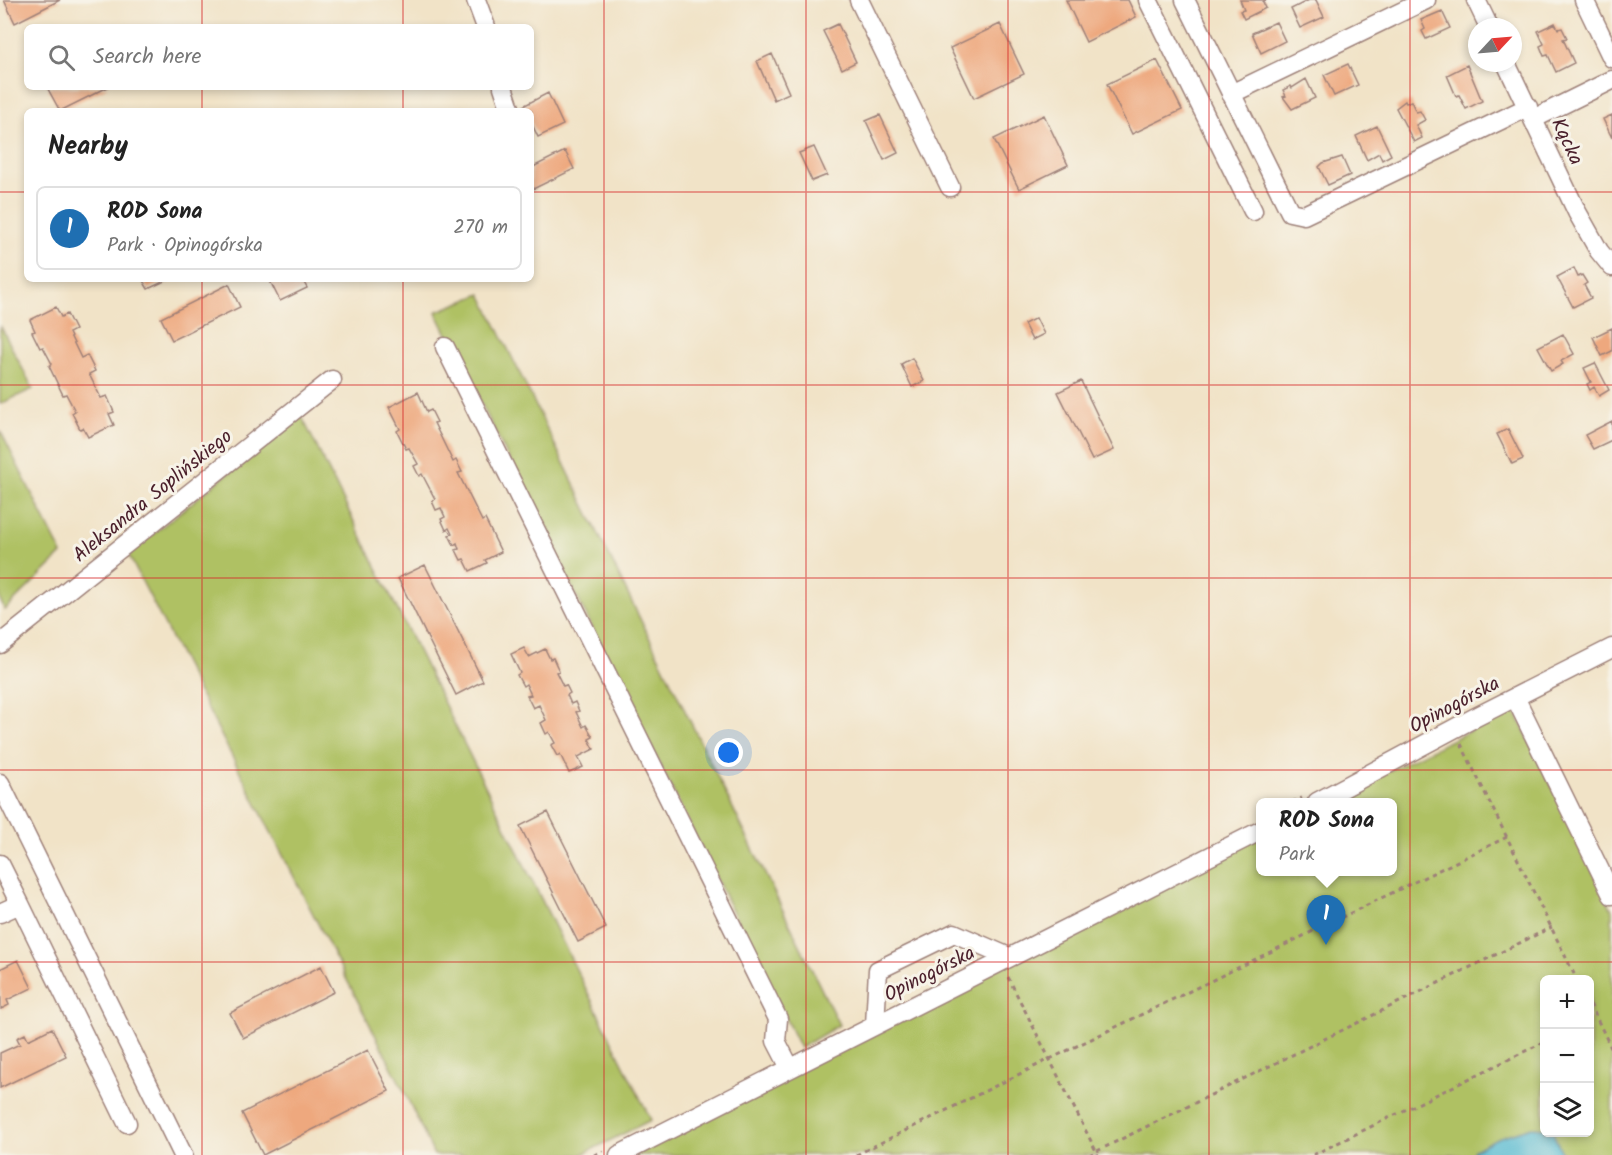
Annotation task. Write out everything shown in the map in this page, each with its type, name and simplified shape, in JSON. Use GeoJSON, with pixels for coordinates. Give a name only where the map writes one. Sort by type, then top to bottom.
{"type":"FeatureCollection","features":[{"type":"Feature","properties":{"kind":"street"},"geometry":{"type":"LineString","coordinates":[[476,0],[485,24]]}},
{"type":"Feature","properties":{"kind":"street"},"geometry":{"type":"LineString","coordinates":[[859,0],[950,187]]}},
{"type":"Feature","properties":{"kind":"street"},"geometry":{"type":"LineString","coordinates":[[1148,0],[1253,211]]}},
{"type":"Feature","properties":{"kind":"street"},"geometry":{"type":"LineString","coordinates":[[1185,0],[1290,212],[1304,215],[1530,113],[1612,80]]}},
{"type":"Feature","properties":{"kind":"street"},"geometry":{"type":"LineString","coordinates":[[1231,94],[1426,0]]}},
{"type":"Feature","properties":{"kind":"street"},"geometry":{"type":"LineString","coordinates":[[1476,0],[1485,18]]}},
{"type":"Feature","properties":{"kind":"street"},"geometry":{"type":"LineString","coordinates":[[1584,0],[1612,58]]}},
{"type":"Feature","properties":{"kind":"street","name":"Kącka"},"geometry":{"type":"LineString","coordinates":[[1510,72],[1577,212],[1599,251],[1612,267]]}},
{"type":"Feature","properties":{"kind":"street"},"geometry":{"type":"LineString","coordinates":[[504,90],[510,108]]}},
{"type":"Feature","properties":{"kind":"street"},"geometry":{"type":"LineString","coordinates":[[445,347],[778,1019],[776,1041],[790,1068]]}},
{"type":"Feature","properties":{"kind":"street","name":"Aleksandra Soplińskiego"},"geometry":{"type":"LineString","coordinates":[[0,644],[332,380]]}},
{"type":"Feature","properties":{"kind":"street","name":"Opinogórska"},"geometry":{"type":"LineString","coordinates":[[1324,798],[1612,648]]}},
{"type":"Feature","properties":{"kind":"street"},"geometry":{"type":"LineString","coordinates":[[1515,697],[1612,895]]}},
{"type":"Feature","properties":{"kind":"street"},"geometry":{"type":"LineString","coordinates":[[0,783],[183,1155]]}},
{"type":"Feature","properties":{"kind":"street","name":"Opinogórska"},"geometry":{"type":"LineString","coordinates":[[619,1155],[1256,833]]}},
{"type":"Feature","properties":{"kind":"street"},"geometry":{"type":"LineString","coordinates":[[0,864],[127,1123]]}},
{"type":"Feature","properties":{"kind":"street"},"geometry":{"type":"LineString","coordinates":[[0,913],[20,904]]}},
{"type":"Feature","properties":{"kind":"street"},"geometry":{"type":"LineString","coordinates":[[875,1025],[878,970],[954,933],[1005,959]]}},
{"type":"Feature","properties":{"kind":"path"},"geometry":{"type":"LineString","coordinates":[[1453,729],[1575,975]]}},
{"type":"Feature","properties":{"kind":"path"},"geometry":{"type":"LineString","coordinates":[[856,1155],[1507,837]]}},
{"type":"Feature","properties":{"kind":"path"},"geometry":{"type":"LineString","coordinates":[[1089,1155],[1552,927]]}},
{"type":"Feature","properties":{"kind":"path"},"geometry":{"type":"LineString","coordinates":[[1005,959],[1050,1059],[1097,1153]]}},
{"type":"Feature","properties":{"kind":"path"},"geometry":{"type":"LineString","coordinates":[[1594,1013],[1612,1050]]}},
{"type":"Feature","properties":{"kind":"path"},"geometry":{"type":"LineString","coordinates":[[1313,1155],[1540,1044]]}},
{"type":"Feature","properties":{"kind":"green space"},"geometry":{"type":"Polygon","coordinates":[[[481,294],[839,1025],[800,1048],[436,312],[481,294]]]}},
{"type":"Feature","properties":{"kind":"green space"},"geometry":{"type":"Polygon","coordinates":[[[0,325],[33,389],[0,404],[0,325]]]}},
{"type":"Feature","properties":{"kind":"green space"},"geometry":{"type":"Polygon","coordinates":[[[301,415],[651,1120],[581,1155],[434,1155],[405,1093],[128,554],[301,415]]]}},
{"type":"Feature","properties":{"kind":"green space"},"geometry":{"type":"Polygon","coordinates":[[[0,430],[62,554],[5,610],[0,600],[0,430]]]}},
{"type":"Feature","properties":{"kind":"green space"},"geometry":{"type":"Polygon","coordinates":[[[1514,709],[1612,910],[1612,1155],[618,1155],[1256,837],[1256,876],[1397,876],[1397,798],[1334,798],[1514,709]]]}},
{"type":"Feature","properties":{"kind":"water"},"geometry":{"type":"Polygon","coordinates":[[[1532,1127],[1540,1128],[1540,1137],[1555,1137],[1563,1155],[1472,1155],[1474,1150],[1497,1138],[1532,1127]]]}},
{"type":"Feature","properties":{"kind":"building"},"geometry":{"type":"Polygon","coordinates":[[[4,0],[60,0],[15,23],[4,0]]]}},
{"type":"Feature","properties":{"kind":"building"},"geometry":{"type":"Polygon","coordinates":[[[1066,0],[1128,0],[1136,17],[1086,42],[1066,0]]]}},
{"type":"Feature","properties":{"kind":"building"},"geometry":{"type":"Polygon","coordinates":[[[1240,0],[1266,0],[1263,2],[1266,8],[1244,19],[1240,11],[1244,10],[1240,0]]]}},
{"type":"Feature","properties":{"kind":"building"},"geometry":{"type":"Polygon","coordinates":[[[1309,0],[1316,0],[1324,17],[1300,28],[1291,9],[1309,0]]]}},
{"type":"Feature","properties":{"kind":"building"},"geometry":{"type":"Polygon","coordinates":[[[1442,11],[1450,28],[1426,39],[1422,31],[1425,29],[1421,20],[1442,11]]]}},
{"type":"Feature","properties":{"kind":"building"},"geometry":{"type":"Polygon","coordinates":[[[1276,22],[1285,41],[1261,53],[1252,33],[1276,22]]]}},
{"type":"Feature","properties":{"kind":"building"},"geometry":{"type":"Polygon","coordinates":[[[1555,23],[1558,29],[1562,28],[1567,38],[1563,39],[1574,63],[1556,72],[1548,55],[1544,56],[1540,46],[1544,44],[1538,31],[1555,23]]]}},
{"type":"Feature","properties":{"kind":"building"},"geometry":{"type":"Polygon","coordinates":[[[838,24],[856,62],[842,69],[823,31],[838,24]]]}},
{"type":"Feature","properties":{"kind":"building"},"geometry":{"type":"Polygon","coordinates":[[[1000,24],[1024,74],[974,98],[950,48],[1000,24]]]}},
{"type":"Feature","properties":{"kind":"building"},"geometry":{"type":"Polygon","coordinates":[[[772,54],[789,93],[774,100],[757,61],[772,54]]]}},
{"type":"Feature","properties":{"kind":"building"},"geometry":{"type":"Polygon","coordinates":[[[1157,60],[1182,110],[1132,134],[1107,84],[1157,60]]]}},
{"type":"Feature","properties":{"kind":"building"},"geometry":{"type":"Polygon","coordinates":[[[1348,64],[1358,85],[1334,96],[1324,75],[1348,64]]]}},
{"type":"Feature","properties":{"kind":"building"},"geometry":{"type":"Polygon","coordinates":[[[1467,65],[1482,101],[1466,109],[1459,95],[1456,96],[1447,75],[1467,65]]]}},
{"type":"Feature","properties":{"kind":"building"},"geometry":{"type":"Polygon","coordinates":[[[1306,79],[1315,98],[1292,109],[1283,97],[1286,96],[1283,90],[1291,86],[1292,88],[1306,79]]]}},
{"type":"Feature","properties":{"kind":"building"},"geometry":{"type":"Polygon","coordinates":[[[49,90],[102,90],[66,108],[58,108],[49,90]]]}},
{"type":"Feature","properties":{"kind":"building"},"geometry":{"type":"Polygon","coordinates":[[[548,93],[563,125],[538,137],[534,128],[534,108],[523,106],[548,93]]]}},
{"type":"Feature","properties":{"kind":"building"},"geometry":{"type":"Polygon","coordinates":[[[1405,101],[1406,103],[1411,101],[1416,112],[1420,111],[1425,120],[1416,125],[1422,138],[1414,142],[1396,108],[1405,101]]]}},
{"type":"Feature","properties":{"kind":"building"},"geometry":{"type":"Polygon","coordinates":[[[880,115],[898,153],[884,160],[866,121],[880,115]]]}},
{"type":"Feature","properties":{"kind":"building"},"geometry":{"type":"Polygon","coordinates":[[[1044,115],[1068,165],[1019,189],[994,139],[1044,115]]]}},
{"type":"Feature","properties":{"kind":"building"},"geometry":{"type":"Polygon","coordinates":[[[1612,115],[1612,138],[1603,119],[1612,115]]]}},
{"type":"Feature","properties":{"kind":"building"},"geometry":{"type":"Polygon","coordinates":[[[1377,126],[1391,155],[1382,160],[1379,153],[1367,160],[1356,136],[1377,126]]]}},
{"type":"Feature","properties":{"kind":"building"},"geometry":{"type":"Polygon","coordinates":[[[814,147],[827,175],[812,181],[799,153],[814,147]]]}},
{"type":"Feature","properties":{"kind":"building"},"geometry":{"type":"Polygon","coordinates":[[[565,151],[574,169],[534,189],[534,166],[565,151]]]}},
{"type":"Feature","properties":{"kind":"building"},"geometry":{"type":"Polygon","coordinates":[[[1342,157],[1350,175],[1328,185],[1319,167],[1323,163],[1342,157]]]}},
{"type":"Feature","properties":{"kind":"building"},"geometry":{"type":"Polygon","coordinates":[[[1574,268],[1578,277],[1582,275],[1587,283],[1584,285],[1591,298],[1573,307],[1557,277],[1574,268]]]}},
{"type":"Feature","properties":{"kind":"building"},"geometry":{"type":"Polygon","coordinates":[[[144,282],[163,282],[148,289],[144,282]]]}},
{"type":"Feature","properties":{"kind":"building"},"geometry":{"type":"Polygon","coordinates":[[[270,282],[304,282],[307,288],[280,301],[270,282]]]}},
{"type":"Feature","properties":{"kind":"building"},"geometry":{"type":"Polygon","coordinates":[[[229,284],[240,307],[172,340],[161,318],[229,284]]]}},
{"type":"Feature","properties":{"kind":"building"},"geometry":{"type":"Polygon","coordinates":[[[56,307],[61,317],[67,314],[75,330],[69,333],[81,358],[87,355],[95,371],[89,374],[101,398],[107,396],[114,412],[109,414],[114,425],[88,437],[83,428],[80,429],[72,413],[75,411],[66,394],[63,395],[49,366],[52,364],[32,332],[35,331],[30,320],[56,307]]]}},
{"type":"Feature","properties":{"kind":"building"},"geometry":{"type":"Polygon","coordinates":[[[1036,318],[1044,334],[1032,340],[1024,324],[1036,318]]]}},
{"type":"Feature","properties":{"kind":"building"},"geometry":{"type":"Polygon","coordinates":[[[1612,328],[1612,351],[1602,356],[1593,337],[1612,328]]]}},
{"type":"Feature","properties":{"kind":"building"},"geometry":{"type":"Polygon","coordinates":[[[1563,334],[1574,354],[1561,361],[1563,364],[1551,371],[1538,347],[1563,334]]]}},
{"type":"Feature","properties":{"kind":"building"},"geometry":{"type":"Polygon","coordinates":[[[912,358],[924,381],[912,387],[901,364],[912,358]]]}},
{"type":"Feature","properties":{"kind":"building"},"geometry":{"type":"Polygon","coordinates":[[[1595,363],[1609,390],[1599,396],[1594,387],[1590,390],[1587,384],[1591,382],[1584,368],[1595,363]]]}},
{"type":"Feature","properties":{"kind":"building"},"geometry":{"type":"Polygon","coordinates":[[[1081,381],[1114,450],[1092,460],[1058,392],[1081,381]]]}},
{"type":"Feature","properties":{"kind":"building"},"geometry":{"type":"Polygon","coordinates":[[[418,392],[427,412],[431,410],[437,422],[434,423],[453,462],[456,460],[462,472],[458,473],[482,521],[485,519],[501,552],[485,560],[487,563],[470,571],[456,550],[459,549],[457,543],[454,545],[449,535],[452,534],[449,528],[446,530],[441,519],[445,517],[441,508],[436,510],[432,501],[435,499],[422,474],[419,476],[414,466],[418,464],[409,448],[406,449],[397,431],[400,429],[389,407],[418,392]]]}},
{"type":"Feature","properties":{"kind":"building"},"geometry":{"type":"Polygon","coordinates":[[[1612,421],[1612,440],[1593,449],[1585,435],[1612,421]]]}},
{"type":"Feature","properties":{"kind":"building"},"geometry":{"type":"Polygon","coordinates":[[[1508,429],[1523,459],[1512,464],[1497,434],[1508,429]]]}},
{"type":"Feature","properties":{"kind":"building"},"geometry":{"type":"Polygon","coordinates":[[[425,565],[483,681],[456,695],[398,578],[425,565]]]}},
{"type":"Feature","properties":{"kind":"building"},"geometry":{"type":"Polygon","coordinates":[[[524,648],[529,657],[545,649],[550,659],[553,658],[559,671],[556,672],[563,686],[566,685],[570,693],[567,695],[571,704],[575,702],[579,711],[576,712],[583,727],[586,725],[593,737],[589,739],[594,749],[578,757],[583,767],[569,773],[560,754],[557,756],[551,745],[555,743],[549,732],[546,734],[541,723],[546,720],[539,705],[533,708],[527,696],[531,695],[526,684],[523,686],[517,675],[520,673],[511,654],[524,648]]]}},
{"type":"Feature","properties":{"kind":"building"},"geometry":{"type":"Polygon","coordinates":[[[548,812],[606,928],[578,942],[520,826],[548,812]]]}},
{"type":"Feature","properties":{"kind":"building"},"geometry":{"type":"Polygon","coordinates":[[[18,960],[32,988],[7,1000],[9,1005],[1,1009],[0,969],[18,960]]]}},
{"type":"Feature","properties":{"kind":"building"},"geometry":{"type":"Polygon","coordinates":[[[321,966],[334,992],[243,1038],[230,1013],[321,966]]]}},
{"type":"Feature","properties":{"kind":"building"},"geometry":{"type":"Polygon","coordinates":[[[52,1028],[66,1056],[0,1088],[0,1053],[20,1044],[17,1038],[25,1034],[28,1040],[52,1028]]]}},
{"type":"Feature","properties":{"kind":"building"},"geometry":{"type":"Polygon","coordinates":[[[368,1050],[389,1091],[263,1155],[242,1113],[368,1050]]]}},
{"type":"Feature","properties":{"kind":"place","name":"ROD Sona"},"geometry":{"type":"Point","coordinates":[1326,945]}}]}
